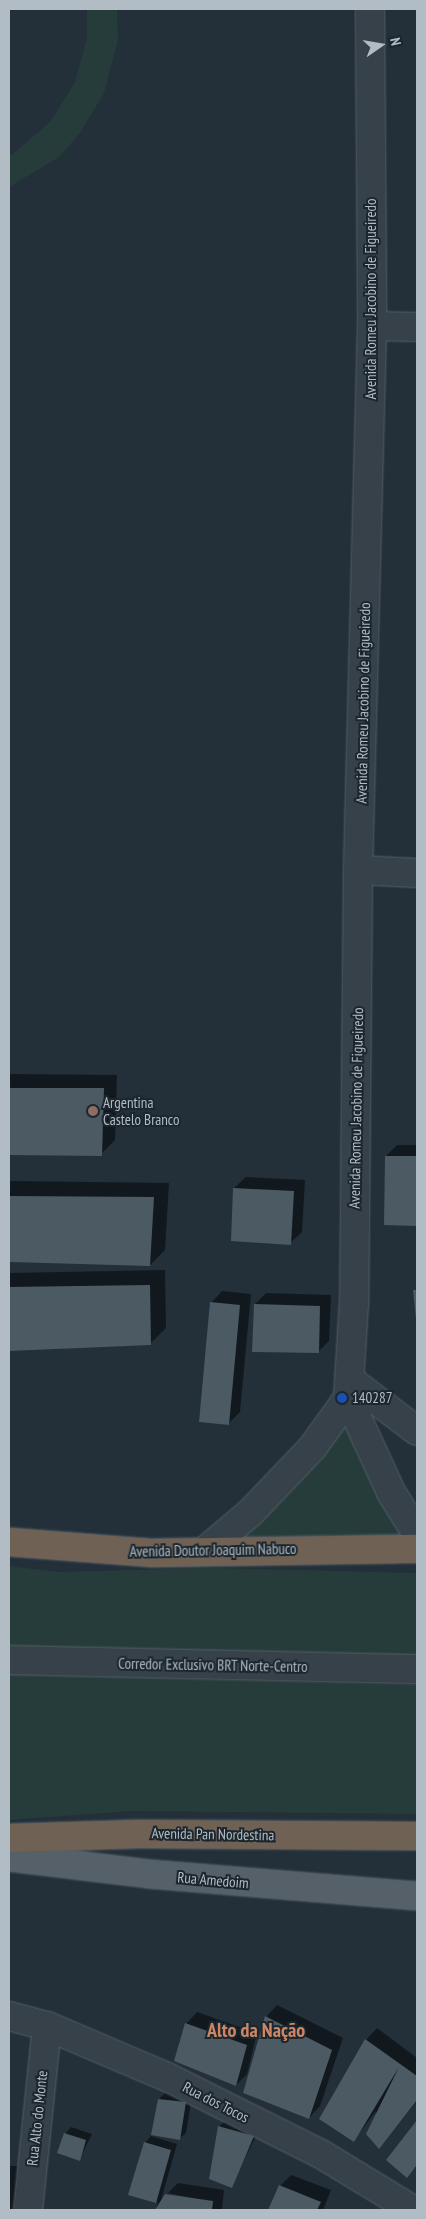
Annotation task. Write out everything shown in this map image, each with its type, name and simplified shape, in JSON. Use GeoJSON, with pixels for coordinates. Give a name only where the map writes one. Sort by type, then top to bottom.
{"type":"FeatureCollection","features":[{"type":"Feature","properties":{"kind":"highway","name":"Avenida Doutor Joaquim Nabuco"},"geometry":{"type":"LineString","coordinates":[[9,1542],[152,1553],[206,1550],[417,1549]]}},
{"type":"Feature","properties":{"kind":"highway","name":"Avenida Pan Nordestina"},"geometry":{"type":"LineString","coordinates":[[9,1838],[139,1834],[417,1836]]}},
{"type":"Feature","properties":{"kind":"main road","name":"Rua Amedoim"},"geometry":{"type":"LineString","coordinates":[[9,1857],[380,1895],[417,1896]]}},
{"type":"Feature","properties":{"kind":"main road"},"geometry":{"type":"LineString","coordinates":[[380,1895],[417,1903]]}},
{"type":"Feature","properties":{"kind":"street","name":"Avenida Romeu Jacobino de Figueiredo"},"geometry":{"type":"LineString","coordinates":[[370,9],[372,326],[358,870],[349,1389],[391,1492],[417,1534]]}},
{"type":"Feature","properties":{"kind":"street"},"geometry":{"type":"LineString","coordinates":[[372,326],[417,327]]}},
{"type":"Feature","properties":{"kind":"street"},"geometry":{"type":"LineString","coordinates":[[358,870],[417,873]]}},
{"type":"Feature","properties":{"kind":"street"},"geometry":{"type":"LineString","coordinates":[[206,1550],[250,1513],[312,1448],[349,1389],[417,1431]]}},
{"type":"Feature","properties":{"kind":"street","name":"Corredor Exclusivo BRT Norte-Centro"},"geometry":{"type":"LineString","coordinates":[[9,1660],[417,1669]]}},
{"type":"Feature","properties":{"kind":"street","name":"Rua dos Tocos"},"geometry":{"type":"LineString","coordinates":[[9,2016],[47,2026],[167,2077],[312,2150],[413,2210]]}},
{"type":"Feature","properties":{"kind":"street","name":"Rua Alto do Monte"},"geometry":{"type":"LineString","coordinates":[[28,2210],[47,2026]]}},
{"type":"Feature","properties":{"kind":"green space"},"geometry":{"type":"Polygon","coordinates":[[[87,9],[117,9],[118,40],[104,93],[80,133],[59,157],[9,187],[9,157],[51,121],[75,82],[87,38],[87,9]]]}},
{"type":"Feature","properties":{"kind":"green space"},"geometry":{"type":"Polygon","coordinates":[[[348,1418],[416,1542],[206,1550],[348,1418]]]}},
{"type":"Feature","properties":{"kind":"green space"},"geometry":{"type":"Polygon","coordinates":[[[9,1566],[58,1572],[212,1568],[417,1573],[417,1658],[9,1657],[9,1566]]]}},
{"type":"Feature","properties":{"kind":"green space"},"geometry":{"type":"Polygon","coordinates":[[[9,1674],[417,1685],[417,1814],[131,1811],[9,1820],[9,1674]]]}},
{"type":"Feature","properties":{"kind":"building"},"geometry":{"type":"Polygon","coordinates":[[[9,1088],[104,1088],[102,1156],[9,1155],[9,1088]]]}},
{"type":"Feature","properties":{"kind":"building"},"geometry":{"type":"Polygon","coordinates":[[[385,1156],[417,1156],[416,1226],[384,1225],[385,1156]]]}},
{"type":"Feature","properties":{"kind":"building"},"geometry":{"type":"Polygon","coordinates":[[[233,1188],[294,1191],[291,1245],[231,1241],[233,1188]]]}},
{"type":"Feature","properties":{"kind":"building"},"geometry":{"type":"Polygon","coordinates":[[[9,1196],[154,1197],[150,1266],[9,1262],[9,1196]]]}},
{"type":"Feature","properties":{"kind":"building"},"geometry":{"type":"Polygon","coordinates":[[[150,1285],[151,1345],[9,1351],[9,1287],[150,1285]]]}},
{"type":"Feature","properties":{"kind":"building"},"geometry":{"type":"Polygon","coordinates":[[[413,1290],[417,1290],[417,1319],[416,1319],[413,1290]]]}},
{"type":"Feature","properties":{"kind":"building"},"geometry":{"type":"Polygon","coordinates":[[[210,1302],[240,1305],[229,1425],[199,1422],[210,1302]]]}},
{"type":"Feature","properties":{"kind":"building"},"geometry":{"type":"Polygon","coordinates":[[[254,1304],[320,1306],[319,1353],[252,1352],[254,1304]]]}},
{"type":"Feature","properties":{"kind":"building"},"geometry":{"type":"Polygon","coordinates":[[[265,2016],[332,2050],[309,2119],[243,2093],[265,2016]]]}},
{"type":"Feature","properties":{"kind":"building"},"geometry":{"type":"Polygon","coordinates":[[[185,2023],[247,2045],[236,2086],[174,2061],[185,2023]]]}},
{"type":"Feature","properties":{"kind":"building"},"geometry":{"type":"Polygon","coordinates":[[[365,2039],[417,2076],[417,2100],[379,2149],[366,2134],[399,2067],[354,2142],[319,2119],[365,2039]]]}},
{"type":"Feature","properties":{"kind":"building"},"geometry":{"type":"Polygon","coordinates":[[[158,2099],[186,2102],[180,2140],[151,2135],[158,2099]]]}},
{"type":"Feature","properties":{"kind":"building"},"geometry":{"type":"Polygon","coordinates":[[[417,2120],[417,2165],[407,2178],[386,2160],[417,2120]]]}},
{"type":"Feature","properties":{"kind":"building"},"geometry":{"type":"Polygon","coordinates":[[[218,2126],[254,2136],[232,2188],[209,2179],[218,2126]]]}},
{"type":"Feature","properties":{"kind":"building"},"geometry":{"type":"Polygon","coordinates":[[[64,2133],[86,2140],[80,2161],[57,2153],[64,2133]]]}},
{"type":"Feature","properties":{"kind":"building"},"geometry":{"type":"Polygon","coordinates":[[[144,2142],[171,2150],[156,2203],[128,2195],[144,2142]]]}},
{"type":"Feature","properties":{"kind":"building"},"geometry":{"type":"Polygon","coordinates":[[[279,2185],[321,2202],[317,2210],[268,2210],[279,2185]]]}},
{"type":"Feature","properties":{"kind":"building"},"geometry":{"type":"Polygon","coordinates":[[[165,2194],[213,2201],[212,2210],[155,2210],[165,2194]]]}},
{"type":"Feature","properties":{"kind":"place","name":"Argentina Castelo Branco"},"geometry":{"type":"Point","coordinates":[93,1111]}},
{"type":"Feature","properties":{"kind":"place","name":"140287"},"geometry":{"type":"Point","coordinates":[342,1398]}},
{"type":"Feature","properties":{"kind":"district","name":"Alto da Nação"},"geometry":{"type":"Point","coordinates":[256,2030]}}]}
